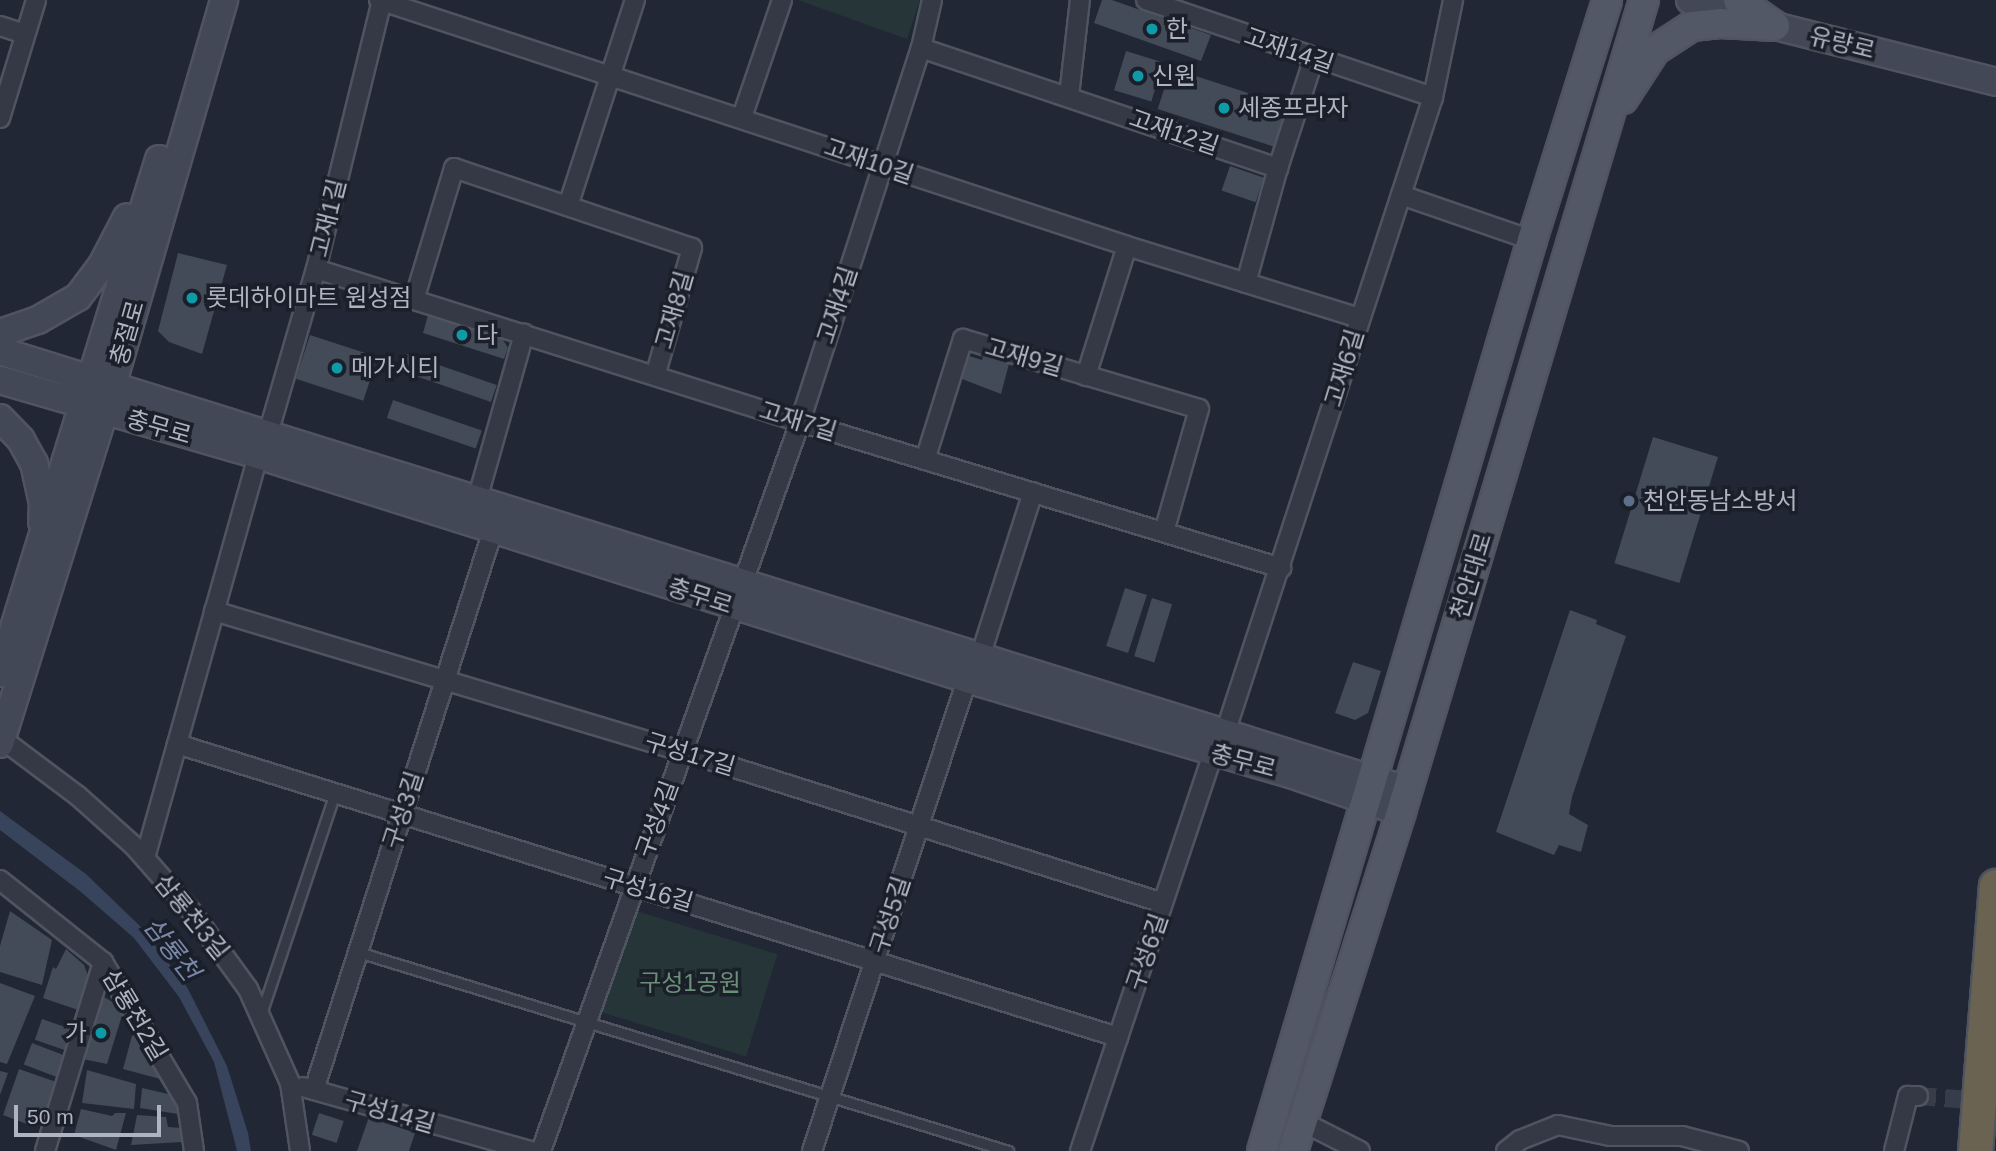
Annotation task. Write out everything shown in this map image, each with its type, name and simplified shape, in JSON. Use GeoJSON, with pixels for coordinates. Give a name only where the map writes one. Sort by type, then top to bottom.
{"type":"FeatureCollection","features":[{"type":"Feature","properties":{"kind":"highway"},"geometry":{"type":"LineString","coordinates":[[1975,1151],[1996,886]]}},
{"type":"Feature","properties":{"kind":"main road","name":"천안대로"},"geometry":{"type":"LineString","coordinates":[[1262,1151],[1532,240],[1607,0]]}},
{"type":"Feature","properties":{"kind":"main road","name":"천안대로"},"geometry":{"type":"LineString","coordinates":[[1293,1151],[1404,801],[1644,0]]}},
{"type":"Feature","properties":{"kind":"main road"},"geometry":{"type":"LineString","coordinates":[[1738,0],[1775,26]]}},
{"type":"Feature","properties":{"kind":"main road"},"geometry":{"type":"LineString","coordinates":[[1605,127],[1655,50],[1692,26],[1720,23],[1775,26]]}},
{"type":"Feature","properties":{"kind":"street"},"geometry":{"type":"LineString","coordinates":[[0,118],[36,0]]}},
{"type":"Feature","properties":{"kind":"street","name":"충절로"},"geometry":{"type":"LineString","coordinates":[[1,741],[162,150],[207,0]]}},
{"type":"Feature","properties":{"kind":"street","name":"충절로"},"geometry":{"type":"LineString","coordinates":[[0,673],[41,548],[97,395],[224,0]]}},
{"type":"Feature","properties":{"kind":"street","name":"고재10길"},"geometry":{"type":"LineString","coordinates":[[381,0],[743,117],[1127,247],[1360,318]]}},
{"type":"Feature","properties":{"kind":"street","name":"고재1길"},"geometry":{"type":"LineString","coordinates":[[263,445],[316,269],[381,0]]}},
{"type":"Feature","properties":{"kind":"street"},"geometry":{"type":"LineString","coordinates":[[568,206],[635,0]]}},
{"type":"Feature","properties":{"kind":"street"},"geometry":{"type":"LineString","coordinates":[[743,117],[782,0]]}},
{"type":"Feature","properties":{"kind":"street","name":"고재4길"},"geometry":{"type":"LineString","coordinates":[[737,594],[800,422],[921,48],[932,0]]}},
{"type":"Feature","properties":{"kind":"street"},"geometry":{"type":"LineString","coordinates":[[1069,96],[1080,0]]}},
{"type":"Feature","properties":{"kind":"street","name":"고재14길"},"geometry":{"type":"LineString","coordinates":[[1146,0],[1433,97]]}},
{"type":"Feature","properties":{"kind":"street","name":"고재6길"},"geometry":{"type":"LineString","coordinates":[[1219,743],[1281,568],[1433,97],[1453,0]]}},
{"type":"Feature","properties":{"kind":"street","name":"유량로"},"geometry":{"type":"LineString","coordinates":[[1690,0],[1775,26],[1996,82]]}},
{"type":"Feature","properties":{"kind":"street"},"geometry":{"type":"LineString","coordinates":[[0,26],[25,34]]}},
{"type":"Feature","properties":{"kind":"street","name":"고재12길"},"geometry":{"type":"LineString","coordinates":[[921,48],[1278,168]]}},
{"type":"Feature","properties":{"kind":"street"},"geometry":{"type":"LineString","coordinates":[[1246,284],[1278,168],[1314,58]]}},
{"type":"Feature","properties":{"kind":"street"},"geometry":{"type":"LineString","coordinates":[[0,333],[38,320],[78,297],[101,267],[162,150]]}},
{"type":"Feature","properties":{"kind":"street","name":"고재8길"},"geometry":{"type":"LineString","coordinates":[[414,300],[454,168],[692,248],[654,376]]}},
{"type":"Feature","properties":{"kind":"street"},"geometry":{"type":"LineString","coordinates":[[1401,195],[1532,240]]}},
{"type":"Feature","properties":{"kind":"street","name":"고재9길"},"geometry":{"type":"LineString","coordinates":[[1086,376],[1127,247]]}},
{"type":"Feature","properties":{"kind":"street","name":"고재7길"},"geometry":{"type":"LineString","coordinates":[[316,269],[800,422],[1281,568]]}},
{"type":"Feature","properties":{"kind":"street"},"geometry":{"type":"LineString","coordinates":[[477,500],[524,334]]}},
{"type":"Feature","properties":{"kind":"street","name":"고재9길"},"geometry":{"type":"LineString","coordinates":[[925,460],[963,339],[1199,409],[1164,532]]}},
{"type":"Feature","properties":{"kind":"street","name":"충무로"},"geometry":{"type":"LineString","coordinates":[[0,351],[97,395],[263,445],[477,500],[737,594],[1404,801]]}},
{"type":"Feature","properties":{"kind":"street","name":"충무로"},"geometry":{"type":"LineString","coordinates":[[0,380],[97,395]]}},
{"type":"Feature","properties":{"kind":"street"},"geometry":{"type":"LineString","coordinates":[[0,418],[21,440],[34,463],[43,504],[41,548]]}},
{"type":"Feature","properties":{"kind":"street"},"geometry":{"type":"LineString","coordinates":[[145,858],[263,445]]}},
{"type":"Feature","properties":{"kind":"street","name":"충무로"},"geometry":{"type":"LineString","coordinates":[[263,445],[493,530],[737,594]]}},
{"type":"Feature","properties":{"kind":"street"},"geometry":{"type":"LineString","coordinates":[[974,668],[1033,492]]}},
{"type":"Feature","properties":{"kind":"street","name":"구성3길"},"geometry":{"type":"LineString","coordinates":[[314,1090],[493,530]]}},
{"type":"Feature","properties":{"kind":"street","name":"구성4길"},"geometry":{"type":"LineString","coordinates":[[541,1151],[737,594]]}},
{"type":"Feature","properties":{"kind":"street","name":"구성17길"},"geometry":{"type":"LineString","coordinates":[[214,611],[681,751],[1163,903]]}},
{"type":"Feature","properties":{"kind":"street","name":"구성5길"},"geometry":{"type":"LineString","coordinates":[[812,1151],[974,668]]}},
{"type":"Feature","properties":{"kind":"street","name":"삼룡천3길"},"geometry":{"type":"LineString","coordinates":[[1,741],[78,796],[145,858],[200,923],[248,989],[290,1083],[300,1151]]}},
{"type":"Feature","properties":{"kind":"street","name":"구성6길"},"geometry":{"type":"LineString","coordinates":[[1080,1151],[1219,743]]}},
{"type":"Feature","properties":{"kind":"street","name":"구성16길"},"geometry":{"type":"LineString","coordinates":[[177,744],[1118,1037]]}},
{"type":"Feature","properties":{"kind":"street","name":"삼룡천2길"},"geometry":{"type":"LineString","coordinates":[[0,880],[103,962],[187,1103],[194,1151]]}},
{"type":"Feature","properties":{"kind":"street"},"geometry":{"type":"LineString","coordinates":[[46,1151],[103,962]]}},
{"type":"Feature","properties":{"kind":"street","name":"구성14길"},"geometry":{"type":"LineString","coordinates":[[290,1083],[531,1151]]}},
{"type":"Feature","properties":{"kind":"street"},"geometry":{"type":"LineString","coordinates":[[1894,1151],[1908,1096],[1917,1096]]}},
{"type":"Feature","properties":{"kind":"street"},"geometry":{"type":"LineString","coordinates":[[1303,1122],[1360,1151]]}},
{"type":"Feature","properties":{"kind":"street"},"geometry":{"type":"LineString","coordinates":[[1506,1151],[1520,1140],[1558,1125],[1610,1136],[1682,1136],[1739,1151]]}},
{"type":"Feature","properties":{"kind":"lane"},"geometry":{"type":"LineString","coordinates":[[260,1017],[335,793]]}},
{"type":"Feature","properties":{"kind":"lane"},"geometry":{"type":"LineString","coordinates":[[358,952],[1008,1151]]}},
{"type":"Feature","properties":{"kind":"green space"},"geometry":{"type":"Polygon","coordinates":[[[798,0],[920,0],[907,39],[798,0]]]}},
{"type":"Feature","properties":{"kind":"green space","name":"구성1공원"},"geometry":{"type":"Polygon","coordinates":[[[633,910],[777,954],[746,1056],[602,1012],[633,910]]]}},
{"type":"Feature","properties":{"kind":"water"},"geometry":{"type":"Polygon","coordinates":[[[0,811],[86,874],[140,926],[187,987],[227,1066],[251,1151],[237,1151],[214,1062],[179,997],[134,938],[81,892],[0,830],[0,811]]]}},
{"type":"Feature","properties":{"kind":"building","name":"한"},"geometry":{"type":"Polygon","coordinates":[[[1102,0],[1112,0],[1211,35],[1201,61],[1094,23],[1102,0]]]}},
{"type":"Feature","properties":{"kind":"building","name":"신원"},"geometry":{"type":"Polygon","coordinates":[[[1126,51],[1163,62],[1151,102],[1114,90],[1126,51]]]}},
{"type":"Feature","properties":{"kind":"building","name":"세종프라자"},"geometry":{"type":"Polygon","coordinates":[[[1171,68],[1290,107],[1277,148],[1158,109],[1171,68]]]}},
{"type":"Feature","properties":{"kind":"building"},"geometry":{"type":"Polygon","coordinates":[[[1230,166],[1264,178],[1256,202],[1222,191],[1230,166]]]}},
{"type":"Feature","properties":{"kind":"building","name":"롯데하이마트 원성점"},"geometry":{"type":"Polygon","coordinates":[[[178,253],[227,265],[202,354],[169,342],[158,331],[178,253]]]}},
{"type":"Feature","properties":{"kind":"building","name":"다"},"geometry":{"type":"Polygon","coordinates":[[[428,315],[502,338],[508,348],[504,359],[423,333],[428,315]]]}},
{"type":"Feature","properties":{"kind":"building","name":"메가시티"},"geometry":{"type":"Polygon","coordinates":[[[310,335],[378,357],[363,401],[296,379],[310,335]]]}},
{"type":"Feature","properties":{"kind":"building"},"geometry":{"type":"Polygon","coordinates":[[[985,351],[1010,360],[1001,394],[962,379],[969,356],[982,360],[985,351]]]}},
{"type":"Feature","properties":{"kind":"building"},"geometry":{"type":"Polygon","coordinates":[[[407,354],[497,385],[491,402],[401,371],[407,354]]]}},
{"type":"Feature","properties":{"kind":"building"},"geometry":{"type":"Polygon","coordinates":[[[393,400],[482,431],[476,449],[387,418],[393,400]]]}},
{"type":"Feature","properties":{"kind":"building","name":"천안동남소방서"},"geometry":{"type":"Polygon","coordinates":[[[1653,437],[1718,457],[1679,583],[1614,563],[1653,437]]]}},
{"type":"Feature","properties":{"kind":"building"},"geometry":{"type":"Polygon","coordinates":[[[1125,588],[1147,595],[1128,653],[1106,646],[1125,588]]]}},
{"type":"Feature","properties":{"kind":"building"},"geometry":{"type":"Polygon","coordinates":[[[1152,598],[1172,604],[1154,662],[1134,656],[1152,598]]]}},
{"type":"Feature","properties":{"kind":"building"},"geometry":{"type":"Polygon","coordinates":[[[1570,610],[1597,620],[1596,624],[1626,636],[1572,797],[1569,814],[1588,825],[1581,852],[1559,845],[1554,855],[1496,832],[1570,610]]]}},
{"type":"Feature","properties":{"kind":"building"},"geometry":{"type":"Polygon","coordinates":[[[1353,662],[1381,671],[1368,713],[1355,720],[1335,713],[1353,662]]]}},
{"type":"Feature","properties":{"kind":"building"},"geometry":{"type":"Polygon","coordinates":[[[10,911],[52,940],[42,985],[0,972],[0,946],[10,911]]]}},
{"type":"Feature","properties":{"kind":"building"},"geometry":{"type":"Polygon","coordinates":[[[66,949],[84,965],[90,981],[81,1011],[43,998],[53,967],[56,969],[66,949]]]}},
{"type":"Feature","properties":{"kind":"building"},"geometry":{"type":"Polygon","coordinates":[[[0,983],[35,996],[7,1064],[0,1062],[0,983]]]}},
{"type":"Feature","properties":{"kind":"building","name":"가"},"geometry":{"type":"Polygon","coordinates":[[[99,994],[124,1009],[107,1064],[78,1058],[99,994]]]}},
{"type":"Feature","properties":{"kind":"building"},"geometry":{"type":"Polygon","coordinates":[[[42,1019],[79,1032],[72,1052],[35,1040],[42,1019]]]}},
{"type":"Feature","properties":{"kind":"building"},"geometry":{"type":"Polygon","coordinates":[[[133,1032],[164,1080],[123,1069],[133,1032]]]}},
{"type":"Feature","properties":{"kind":"building"},"geometry":{"type":"Polygon","coordinates":[[[32,1043],[69,1057],[61,1079],[24,1064],[32,1043]]]}},
{"type":"Feature","properties":{"kind":"building"},"geometry":{"type":"Polygon","coordinates":[[[19,1069],[62,1084],[49,1122],[35,1117],[32,1126],[3,1115],[19,1069]]]}},
{"type":"Feature","properties":{"kind":"building"},"geometry":{"type":"Polygon","coordinates":[[[87,1070],[136,1084],[134,1109],[82,1103],[87,1070]]]}},
{"type":"Feature","properties":{"kind":"building"},"geometry":{"type":"Polygon","coordinates":[[[0,1071],[8,1073],[0,1095],[0,1071]]]}},
{"type":"Feature","properties":{"kind":"building"},"geometry":{"type":"Polygon","coordinates":[[[142,1088],[177,1096],[178,1114],[140,1108],[142,1088]]]}},
{"type":"Feature","properties":{"kind":"building"},"geometry":{"type":"Polygon","coordinates":[[[81,1109],[112,1116],[115,1113],[126,1113],[116,1150],[74,1135],[81,1109]]]}},
{"type":"Feature","properties":{"kind":"building"},"geometry":{"type":"Polygon","coordinates":[[[319,1113],[344,1121],[337,1143],[312,1135],[319,1113]]]}},
{"type":"Feature","properties":{"kind":"building"},"geometry":{"type":"Polygon","coordinates":[[[137,1115],[166,1117],[168,1127],[182,1128],[182,1142],[131,1145],[137,1115]]]}},
{"type":"Feature","properties":{"kind":"building"},"geometry":{"type":"Polygon","coordinates":[[[369,1117],[415,1133],[409,1151],[357,1151],[369,1117]]]}},
{"type":"Feature","properties":{"kind":"tunnel"},"geometry":{"type":"LineString","coordinates":[[1918,1096],[1996,1102]]}},
{"type":"Feature","properties":{"kind":"place","name":"한"},"geometry":{"type":"Point","coordinates":[1152,29]}},
{"type":"Feature","properties":{"kind":"place","name":"신원"},"geometry":{"type":"Point","coordinates":[1138,76]}},
{"type":"Feature","properties":{"kind":"place","name":"세종프라자"},"geometry":{"type":"Point","coordinates":[1224,108]}},
{"type":"Feature","properties":{"kind":"place","name":"롯데하이마트 원성점"},"geometry":{"type":"Point","coordinates":[192,298]}},
{"type":"Feature","properties":{"kind":"place","name":"다"},"geometry":{"type":"Point","coordinates":[462,335]}},
{"type":"Feature","properties":{"kind":"place","name":"메가시티"},"geometry":{"type":"Point","coordinates":[337,368]}},
{"type":"Feature","properties":{"kind":"place","name":"천안동남소방서"},"geometry":{"type":"Point","coordinates":[1629,501]}},
{"type":"Feature","properties":{"kind":"place","name":"가"},"geometry":{"type":"Point","coordinates":[101,1033]}},
{"type":"Feature","properties":{"kind":"water label","name":"삼룡천"},"geometry":{"type":"Point","coordinates":[171,949]}}]}
